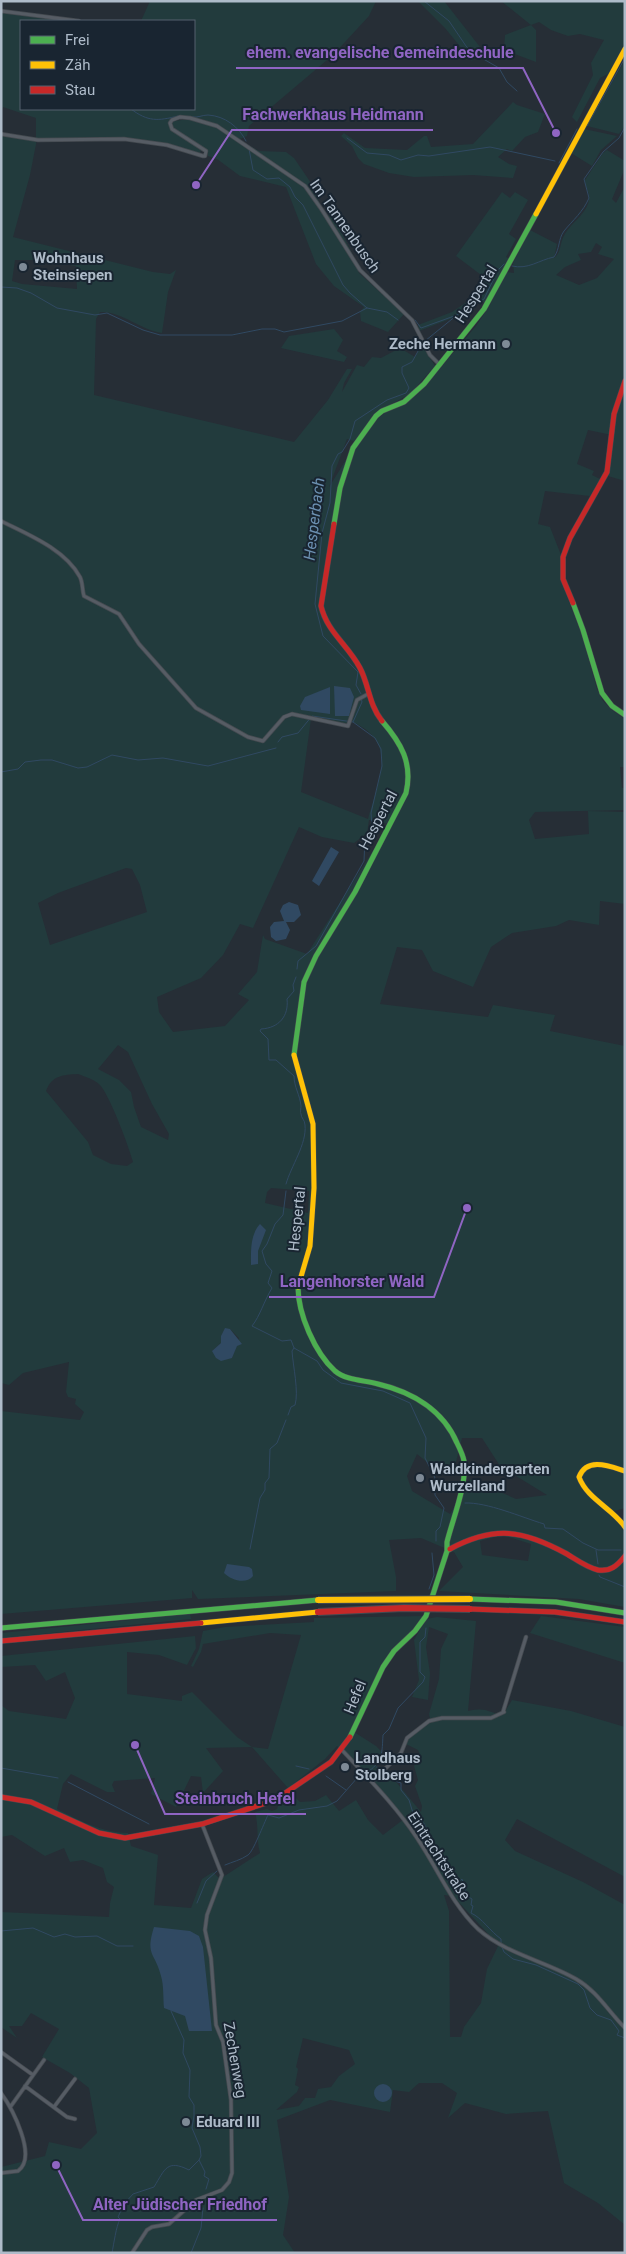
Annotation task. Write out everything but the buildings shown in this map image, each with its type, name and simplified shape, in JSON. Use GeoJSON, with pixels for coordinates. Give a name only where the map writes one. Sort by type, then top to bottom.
{"type":"FeatureCollection","features":[{"type":"Feature","properties":{"kind":"main road","name":"Hespertal"},"geometry":{"type":"LineString","coordinates":[[447,1551],[447,1542],[464,1476],[464,1459],[455,1438],[432,1408],[418,1399],[379,1384],[354,1380],[336,1372],[324,1357],[303,1321],[298,1303],[298,1286],[310,1246],[314,1188],[313,1124],[293,1053],[304,982],[316,956],[355,892],[409,788],[409,774],[401,746],[376,713],[368,694],[362,671],[329,631],[323,618],[321,606],[340,488],[353,448],[369,425],[382,411],[411,397],[440,365],[484,309],[625,49]]}},
{"type":"Feature","properties":{"kind":"main road"},"geometry":{"type":"LineString","coordinates":[[625,381],[614,414],[607,472],[570,538],[563,557],[562,567],[563,579],[583,630],[602,693],[612,706],[625,715]]}},
{"type":"Feature","properties":{"kind":"main road"},"geometry":{"type":"LineString","coordinates":[[625,1471],[601,1464],[590,1464],[583,1468],[579,1477],[585,1489],[617,1516],[625,1526]]}},
{"type":"Feature","properties":{"kind":"main road"},"geometry":{"type":"LineString","coordinates":[[447,1551],[484,1534],[499,1532],[565,1554],[593,1570],[607,1571],[625,1556]]}},
{"type":"Feature","properties":{"kind":"main road","name":"Hefel"},"geometry":{"type":"LineString","coordinates":[[1,1797],[31,1802],[99,1833],[125,1838],[202,1824],[275,1800],[330,1762],[342,1750],[355,1730],[383,1667],[394,1651],[419,1627],[426,1616],[447,1551]]}},
{"type":"Feature","properties":{"kind":"main road"},"geometry":{"type":"LineString","coordinates":[[1,1628],[318,1600],[470,1599],[556,1602],[625,1613]]}},
{"type":"Feature","properties":{"kind":"main road"},"geometry":{"type":"LineString","coordinates":[[1,1641],[318,1612],[404,1608],[555,1612],[625,1622]]}},
{"type":"Feature","properties":{"kind":"street"},"geometry":{"type":"LineString","coordinates":[[1,11],[71,20]]}},
{"type":"Feature","properties":{"kind":"street","name":"Im Tannenbusch"},"geometry":{"type":"LineString","coordinates":[[1,134],[38,140],[78,138],[132,140],[167,146],[203,156],[206,154],[203,149],[172,129],[170,123],[172,120],[180,117],[192,118],[217,126],[305,186],[360,270],[412,320],[424,345],[440,365]]}},
{"type":"Feature","properties":{"kind":"street"},"geometry":{"type":"LineString","coordinates":[[1,521],[54,549],[78,574],[84,596],[119,614],[139,644],[196,708],[230,728],[260,741],[288,715],[348,726],[358,698],[368,694]]}},
{"type":"Feature","properties":{"kind":"street"},"geometry":{"type":"LineString","coordinates":[[372,1782],[401,1754],[407,1738],[429,1721],[442,1718],[491,1718],[504,1712],[526,1638]]}},
{"type":"Feature","properties":{"kind":"street","name":"Eintrachtstraße"},"geometry":{"type":"LineString","coordinates":[[342,1750],[367,1776],[416,1836],[456,1905],[480,1930],[499,1944],[564,1973],[586,1986],[625,2028]]}},
{"type":"Feature","properties":{"kind":"street","name":"Zechenweg"},"geometry":{"type":"LineString","coordinates":[[132,2253],[147,2230],[152,2227],[169,2224],[196,2200],[222,2190],[229,2182],[232,2173],[232,2100],[223,2042],[216,2025],[211,1958],[205,1930],[207,1915],[222,1875],[202,1824]]}},
{"type":"Feature","properties":{"kind":"street"},"geometry":{"type":"LineString","coordinates":[[1,2052],[33,2075]]}},
{"type":"Feature","properties":{"kind":"street"},"geometry":{"type":"LineString","coordinates":[[11,2106],[44,2060]]}},
{"type":"Feature","properties":{"kind":"street"},"geometry":{"type":"LineString","coordinates":[[54,2107],[75,2079]]}},
{"type":"Feature","properties":{"kind":"street"},"geometry":{"type":"LineString","coordinates":[[25,2086],[67,2117],[76,2119]]}},
{"type":"Feature","properties":{"kind":"street"},"geometry":{"type":"LineString","coordinates":[[1,2093],[11,2106],[20,2128],[24,2150],[24,2166],[18,2171],[1,2173]]}},
{"type":"Feature","properties":{"kind":"green space"},"geometry":{"type":"Polygon","coordinates":[[[150,1],[376,1],[369,16],[333,55],[249,126],[247,136],[240,139],[216,125],[189,116],[171,119],[169,126],[201,149],[200,153],[123,137],[37,139],[30,175],[13,237],[153,272],[170,274],[176,270],[168,292],[162,333],[116,314],[100,312],[96,319],[94,395],[294,442],[328,400],[347,369],[352,369],[344,383],[342,392],[357,365],[364,367],[372,357],[381,358],[400,348],[415,357],[422,345],[435,366],[410,394],[377,412],[354,441],[347,439],[329,487],[353,448],[374,422],[386,412],[419,393],[476,326],[507,272],[514,273],[513,263],[530,230],[557,244],[554,258],[557,256],[565,234],[586,209],[589,197],[585,180],[603,153],[607,150],[625,161],[623,173],[612,199],[616,203],[625,186],[625,481],[608,476],[612,435],[588,430],[577,464],[594,471],[592,475],[600,479],[590,496],[545,491],[538,524],[550,527],[561,555],[562,584],[582,635],[597,689],[603,701],[625,719],[625,767],[620,767],[622,788],[625,788],[625,810],[535,812],[529,820],[535,839],[589,834],[588,811],[625,812],[625,904],[600,901],[599,925],[569,920],[556,926],[512,933],[491,947],[473,987],[433,971],[422,950],[397,947],[380,1004],[488,1017],[493,1005],[555,1015],[550,1031],[625,1046],[625,1508],[608,1513],[625,1529],[625,1607],[579,1599],[439,1591],[463,1567],[454,1552],[421,1538],[389,1540],[396,1577],[396,1591],[198,1599],[192,1590],[192,1598],[1,1614],[1,1411],[80,1420],[84,1412],[75,1404],[76,1399],[68,1397],[66,1392],[69,1362],[23,1373],[9,1385],[1,1383],[1,133],[36,138],[36,118],[3,107],[1,111],[1,12],[64,20],[20,20],[20,110],[195,110],[195,20],[141,20],[150,1]],[[596,243],[591,252],[578,254],[581,260],[565,267],[556,275],[579,285],[597,278],[614,259],[598,254],[602,247],[596,243]],[[15,260],[12,281],[22,284],[77,289],[76,266],[36,260],[15,260]],[[311,719],[301,792],[368,819],[382,763],[375,739],[366,729],[350,721],[348,725],[311,719]],[[379,721],[401,749],[410,775],[400,802],[388,824],[369,820],[367,833],[354,843],[322,837],[299,827],[253,928],[240,924],[223,955],[201,978],[157,997],[159,1012],[173,1032],[225,1026],[249,1000],[238,994],[257,972],[263,935],[265,939],[307,954],[402,805],[411,774],[402,748],[393,734],[379,721]],[[126,868],[58,893],[38,903],[50,945],[147,912],[140,885],[132,869],[126,868]],[[118,1045],[98,1069],[119,1080],[131,1092],[141,1127],[168,1140],[169,1134],[152,1104],[128,1052],[118,1045]],[[78,1074],[55,1079],[46,1091],[88,1142],[93,1155],[111,1164],[127,1166],[133,1162],[123,1133],[103,1089],[92,1079],[78,1074]],[[271,1188],[267,1192],[265,1203],[308,1213],[309,1191],[271,1188]],[[225,1329],[222,1334],[221,1343],[212,1351],[232,1358],[239,1338],[230,1329],[225,1329]],[[462,1438],[456,1462],[451,1470],[438,1471],[417,1454],[407,1476],[412,1491],[450,1514],[471,1479],[516,1499],[547,1495],[500,1466],[482,1438],[462,1438]],[[502,1535],[480,1541],[482,1555],[528,1561],[531,1544],[502,1535]]]}},
{"type":"Feature","properties":{"kind":"green space"},"geometry":{"type":"Polygon","coordinates":[[[418,1],[444,1],[480,47],[472,61],[445,28],[418,1]]]}},
{"type":"Feature","properties":{"kind":"green space"},"geometry":{"type":"Polygon","coordinates":[[[501,1],[625,1],[625,43],[608,74],[600,78],[577,122],[572,117],[593,75],[591,63],[604,40],[580,34],[568,36],[551,30],[539,22],[531,25],[501,1]]]}},
{"type":"Feature","properties":{"kind":"green space"},"geometry":{"type":"Polygon","coordinates":[[[531,25],[536,30],[536,62],[504,50],[505,35],[531,25]]]}},
{"type":"Feature","properties":{"kind":"green space"},"geometry":{"type":"Polygon","coordinates":[[[625,60],[625,126],[619,134],[587,126],[625,60]]]}},
{"type":"Feature","properties":{"kind":"green space"},"geometry":{"type":"Polygon","coordinates":[[[513,102],[545,114],[538,132],[525,137],[512,151],[507,149],[498,157],[509,164],[517,166],[513,178],[473,175],[414,177],[389,173],[364,164],[358,158],[352,146],[341,136],[344,133],[365,148],[407,150],[424,136],[427,136],[431,147],[473,144],[513,102]]]}},
{"type":"Feature","properties":{"kind":"green space"},"geometry":{"type":"Polygon","coordinates":[[[190,119],[212,125],[259,151],[286,152],[294,158],[311,183],[320,204],[328,215],[334,218],[353,255],[359,273],[404,314],[388,332],[361,321],[360,312],[364,307],[334,286],[316,264],[286,187],[240,176],[217,159],[208,156],[207,151],[173,129],[171,124],[174,121],[190,119]]]}},
{"type":"Feature","properties":{"kind":"green space"},"geometry":{"type":"Polygon","coordinates":[[[584,129],[617,136],[601,150],[592,166],[571,153],[584,129]]]}},
{"type":"Feature","properties":{"kind":"green space"},"geometry":{"type":"Polygon","coordinates":[[[502,192],[510,198],[515,192],[528,200],[509,234],[516,239],[506,257],[510,259],[488,299],[484,303],[482,301],[458,316],[419,331],[418,325],[452,312],[480,293],[485,278],[456,256],[502,192]]]}},
{"type":"Feature","properties":{"kind":"green space"},"geometry":{"type":"Polygon","coordinates":[[[334,329],[343,340],[337,351],[347,357],[344,362],[281,348],[289,336],[334,329]]]}},
{"type":"Feature","properties":{"kind":"green space"},"geometry":{"type":"Polygon","coordinates":[[[190,1614],[191,1619],[1,1638],[1,1633],[190,1614]]]}},
{"type":"Feature","properties":{"kind":"green space"},"geometry":{"type":"Polygon","coordinates":[[[426,1616],[390,1656],[354,1732],[382,1752],[375,1765],[392,1777],[421,1812],[422,1806],[415,1786],[418,1780],[414,1766],[420,1755],[418,1750],[406,1744],[412,1734],[431,1722],[429,1714],[439,1679],[441,1649],[448,1634],[429,1627],[426,1647],[430,1673],[428,1700],[412,1697],[419,1680],[414,1640],[426,1619],[437,1617],[476,1621],[468,1711],[483,1710],[503,1715],[512,1700],[571,1711],[625,1727],[625,1877],[517,1819],[505,1840],[515,1851],[583,1882],[625,1905],[625,2225],[598,2203],[564,2183],[548,2111],[506,2114],[465,2103],[448,2118],[457,2093],[442,2083],[419,2083],[409,2092],[393,2090],[390,2112],[330,2100],[277,2120],[289,2197],[283,2235],[295,2253],[1,2253],[1,2167],[45,2156],[49,2142],[81,2149],[97,2133],[89,2088],[70,2073],[42,2057],[59,2029],[31,2013],[22,2026],[9,2026],[17,2038],[1,2027],[1,1912],[109,1917],[114,1887],[107,1882],[103,1868],[83,1860],[70,1862],[64,1848],[45,1856],[12,1835],[1,1837],[1,1705],[9,1711],[66,1719],[75,1698],[65,1672],[46,1681],[35,1665],[1,1667],[1,1656],[195,1636],[196,1648],[187,1665],[159,1655],[127,1652],[127,1694],[182,1701],[182,1696],[192,1692],[237,1737],[252,1747],[268,1749],[301,1635],[270,1633],[203,1644],[193,1667],[191,1666],[199,1649],[203,1631],[225,1627],[314,1622],[314,1618],[426,1616]],[[337,1746],[325,1759],[288,1788],[252,1747],[206,1748],[223,1771],[203,1793],[201,1777],[191,1776],[176,1807],[151,1794],[155,1778],[114,1781],[112,1785],[115,1792],[107,1792],[71,1774],[63,1784],[57,1809],[100,1828],[128,1833],[131,1846],[158,1855],[154,1905],[191,1908],[202,1879],[213,1872],[220,1879],[260,1853],[255,1812],[277,1809],[279,1803],[291,1793],[300,1802],[315,1801],[326,1795],[339,1811],[356,1800],[368,1820],[383,1835],[404,1819],[372,1780],[337,1746]],[[444,1895],[449,1911],[450,2037],[461,2037],[464,2027],[481,2003],[487,1969],[500,1942],[492,1938],[453,1896],[444,1895]],[[303,2038],[296,2067],[298,2069],[295,2085],[299,2087],[297,2092],[276,2110],[299,2106],[305,2098],[315,2098],[318,2089],[331,2087],[339,2076],[355,2064],[349,2050],[303,2038]]]}},
{"type":"Feature","properties":{"kind":"green space"},"geometry":{"type":"Polygon","coordinates":[[[541,1616],[625,1627],[625,1663],[530,1633],[541,1616]]]}},
{"type":"Feature","properties":{"kind":"water"},"geometry":{"type":"Polygon","coordinates":[[[334,686],[350,688],[354,697],[349,716],[335,716],[334,686]]]}},
{"type":"Feature","properties":{"kind":"water"},"geometry":{"type":"Polygon","coordinates":[[[330,687],[330,714],[301,710],[300,706],[305,697],[330,687]]]}},
{"type":"Feature","properties":{"kind":"water"},"geometry":{"type":"Polygon","coordinates":[[[331,847],[339,852],[319,886],[312,881],[331,847]]]}},
{"type":"Feature","properties":{"kind":"water"},"geometry":{"type":"Polygon","coordinates":[[[289,902],[298,905],[301,915],[294,922],[286,922],[290,930],[286,939],[276,941],[271,937],[270,927],[274,922],[284,921],[280,911],[283,905],[289,902]]]}},
{"type":"Feature","properties":{"kind":"water"},"geometry":{"type":"Polygon","coordinates":[[[260,1224],[266,1230],[258,1251],[258,1264],[251,1265],[254,1233],[260,1224]]]}},
{"type":"Feature","properties":{"kind":"water"},"geometry":{"type":"Polygon","coordinates":[[[225,1328],[230,1329],[242,1344],[237,1346],[232,1358],[221,1361],[216,1358],[212,1351],[221,1343],[221,1336],[225,1328]]]}},
{"type":"Feature","properties":{"kind":"water"},"geometry":{"type":"Polygon","coordinates":[[[227,1564],[249,1567],[252,1569],[253,1576],[243,1581],[230,1578],[224,1573],[227,1564]]]}},
{"type":"Feature","properties":{"kind":"water"},"geometry":{"type":"Polygon","coordinates":[[[154,1927],[190,1931],[199,1936],[203,1947],[212,2031],[189,2031],[185,2016],[164,2008],[162,1980],[150,1944],[154,1927]]]}},
{"type":"Feature","properties":{"kind":"water"},"geometry":{"type":"Polygon","coordinates":[[[383,2084],[391,2089],[392,2093],[387,2101],[383,2102],[375,2097],[374,2093],[379,2085],[383,2084]]]}},
{"type":"Feature","properties":{"kind":"waterway"},"geometry":{"type":"LineString","coordinates":[[424,1],[449,21],[473,53],[499,68],[507,82],[517,91]]}},
{"type":"Feature","properties":{"kind":"waterway"},"geometry":{"type":"LineString","coordinates":[[587,126],[625,58]]}},
{"type":"Feature","properties":{"kind":"waterway"},"geometry":{"type":"LineString","coordinates":[[132,110],[153,119],[178,116]]}},
{"type":"Feature","properties":{"kind":"waterway"},"geometry":{"type":"LineString","coordinates":[[192,117],[208,115],[226,120],[240,131],[246,141]]}},
{"type":"Feature","properties":{"kind":"waterway","name":"Hesperbach"},"geometry":{"type":"LineString","coordinates":[[512,266],[528,266],[554,257],[562,234],[581,212],[589,198],[584,179],[603,152],[619,138],[625,127]]}},
{"type":"Feature","properties":{"kind":"waterway"},"geometry":{"type":"LineString","coordinates":[[559,163],[577,129]]}},
{"type":"Feature","properties":{"kind":"waterway"},"geometry":{"type":"LineString","coordinates":[[347,138],[367,153],[389,155],[401,160],[418,155],[429,156],[490,147],[555,161]]}},
{"type":"Feature","properties":{"kind":"waterway"},"geometry":{"type":"LineString","coordinates":[[249,149],[253,170],[267,179],[279,178],[290,187],[295,197],[303,205],[343,285],[367,308],[387,312],[398,320]]}},
{"type":"Feature","properties":{"kind":"waterway","name":"Hesperbach"},"geometry":{"type":"LineString","coordinates":[[425,341],[457,315],[484,299],[498,270],[504,264]]}},
{"type":"Feature","properties":{"kind":"waterway"},"geometry":{"type":"LineString","coordinates":[[1,287],[17,288],[31,293],[57,308],[95,315],[107,313],[143,330],[160,335],[232,335],[262,329],[275,329],[284,332],[342,321],[367,308]]}},
{"type":"Feature","properties":{"kind":"waterway"},"geometry":{"type":"LineString","coordinates":[[415,320],[421,328],[457,315]]}},
{"type":"Feature","properties":{"kind":"waterway","name":"Hesperbach"},"geometry":{"type":"LineString","coordinates":[[361,694],[356,685],[358,672],[323,636],[315,604],[322,533],[330,503],[332,466],[338,454],[342,452],[350,439],[355,421],[387,400],[406,393],[409,388],[402,373],[402,367],[412,362],[422,344]]}},
{"type":"Feature","properties":{"kind":"waterway"},"geometry":{"type":"LineString","coordinates":[[278,742],[282,737],[298,733],[312,716],[353,722],[362,702],[361,698]]}},
{"type":"Feature","properties":{"kind":"waterway","name":"Hesperbach"},"geometry":{"type":"LineString","coordinates":[[297,969],[298,961],[316,946],[364,861],[365,838],[372,826],[371,813],[382,766],[381,749],[375,738],[353,722]]}},
{"type":"Feature","properties":{"kind":"waterway"},"geometry":{"type":"LineString","coordinates":[[1,772],[18,769],[25,762],[41,760],[52,760],[78,768],[87,767],[112,755],[138,760],[163,758],[208,766],[276,748]]}},
{"type":"Feature","properties":{"kind":"waterway","name":"Hesperbach"},"geometry":{"type":"LineString","coordinates":[[286,1184],[304,1140],[305,1123],[301,1115],[301,1106],[294,1076],[276,1060],[269,1060],[268,1039],[260,1031],[261,1029],[278,1024],[284,1016],[287,999],[294,991],[293,985],[296,977]]}},
{"type":"Feature","properties":{"kind":"waterway","name":"Hesperbach"},"geometry":{"type":"LineString","coordinates":[[286,1191],[283,1215],[275,1224],[262,1251],[266,1264],[272,1271],[268,1283],[272,1288],[252,1326],[282,1341],[291,1340],[294,1348],[317,1361],[323,1370],[341,1383],[383,1391],[410,1403],[426,1438],[425,1458],[435,1478],[435,1495],[444,1508],[440,1527],[436,1531],[436,1541]]}},
{"type":"Feature","properties":{"kind":"waterway"},"geometry":{"type":"LineString","coordinates":[[288,1415],[296,1400],[292,1351],[294,1348]]}},
{"type":"Feature","properties":{"kind":"waterway"},"geometry":{"type":"LineString","coordinates":[[250,1549],[260,1498],[265,1490],[265,1483],[269,1478],[270,1449],[277,1443],[286,1420]]}},
{"type":"Feature","properties":{"kind":"waterway"},"geometry":{"type":"LineString","coordinates":[[465,1503],[474,1503],[504,1510],[544,1524],[545,1528],[563,1529],[583,1543],[598,1550],[621,1550]]}},
{"type":"Feature","properties":{"kind":"waterway"},"geometry":{"type":"LineString","coordinates":[[596,1550],[598,1564]]}},
{"type":"Feature","properties":{"kind":"waterway","name":"Hesperbach"},"geometry":{"type":"LineString","coordinates":[[429,1589],[434,1575],[432,1553]]}},
{"type":"Feature","properties":{"kind":"waterway"},"geometry":{"type":"LineString","coordinates":[[599,1575],[625,1587]]}},
{"type":"Feature","properties":{"kind":"waterway","name":"Hesperbach"},"geometry":{"type":"LineString","coordinates":[[369,1771],[379,1760],[382,1751],[383,1735],[389,1729],[398,1708],[423,1682],[425,1677],[420,1672],[420,1642],[425,1637],[426,1628]]}},
{"type":"Feature","properties":{"kind":"waterway"},"geometry":{"type":"LineString","coordinates":[[296,1766],[309,1769]]}},
{"type":"Feature","properties":{"kind":"waterway"},"geometry":{"type":"LineString","coordinates":[[377,1767],[379,1773]]}},
{"type":"Feature","properties":{"kind":"waterway"},"geometry":{"type":"LineString","coordinates":[[1,1768],[58,1778]]}},
{"type":"Feature","properties":{"kind":"waterway"},"geometry":{"type":"LineString","coordinates":[[326,1776],[346,1790]]}},
{"type":"Feature","properties":{"kind":"waterway","name":"Hesperbach"},"geometry":{"type":"LineString","coordinates":[[225,1865],[250,1853],[268,1815],[279,1818],[299,1810],[327,1806],[337,1801],[358,1777]]}},
{"type":"Feature","properties":{"kind":"waterway"},"geometry":{"type":"LineString","coordinates":[[382,1777],[401,1783],[401,1790],[409,1800],[413,1813],[419,1815],[418,1817],[426,1827],[428,1844],[443,1871],[453,1886],[462,1879],[467,1896],[472,1899],[471,1913],[501,1939],[501,1943]]}},
{"type":"Feature","properties":{"kind":"waterway"},"geometry":{"type":"LineString","coordinates":[[68,1782],[149,1824]]}},
{"type":"Feature","properties":{"kind":"waterway","name":"Hesperbach"},"geometry":{"type":"LineString","coordinates":[[197,1903],[206,1881],[217,1871]]}},
{"type":"Feature","properties":{"kind":"waterway"},"geometry":{"type":"LineString","coordinates":[[1,1931],[33,1928],[54,1937],[65,1934],[75,1937],[97,1936],[117,1946],[133,1946]]}},
{"type":"Feature","properties":{"kind":"waterway"},"geometry":{"type":"LineString","coordinates":[[502,1947],[504,1952],[513,1959],[536,1965],[578,1984],[584,1990],[590,2008],[597,2015],[611,2020],[619,2031],[617,2035],[625,2038]]}},
{"type":"Feature","properties":{"kind":"waterway","name":"Hesperbach"},"geometry":{"type":"LineString","coordinates":[[171,2011],[184,2040],[183,2053],[190,2070],[189,2097],[194,2105],[192,2128],[200,2147],[201,2156],[199,2160],[205,2172],[204,2176],[209,2179],[206,2189]]}},
{"type":"Feature","properties":{"kind":"waterway"},"geometry":{"type":"LineString","coordinates":[[112,2253],[120,2219],[118,2217],[124,2204],[133,2194],[154,2187],[167,2168],[176,2165],[189,2170],[199,2160]]}},
{"type":"Feature","properties":{"kind":"waterway","name":"Hesperbach"},"geometry":{"type":"LineString","coordinates":[[191,2253],[201,2228],[203,2208]]}},
{"type":"Feature","properties":{"kind":"traffic: fast"},"geometry":{"type":"LineString","coordinates":[[334,524],[340,488],[353,448],[376,416],[382,411],[404,402],[424,384],[484,309],[536,214]]}},
{"type":"Feature","properties":{"kind":"traffic: fast"},"geometry":{"type":"LineString","coordinates":[[573,603],[602,693],[612,706],[625,715]]}},
{"type":"Feature","properties":{"kind":"traffic: fast"},"geometry":{"type":"LineString","coordinates":[[294,1055],[304,982],[316,956],[355,892],[406,793],[408,772],[404,754],[395,737],[382,721]]}},
{"type":"Feature","properties":{"kind":"traffic: fast"},"geometry":{"type":"LineString","coordinates":[[298,1287],[304,1321],[321,1354],[335,1371],[345,1377],[391,1387],[414,1397],[435,1412],[451,1431],[462,1454],[464,1470],[462,1491],[447,1542],[447,1551]]}},
{"type":"Feature","properties":{"kind":"traffic: fast"},"geometry":{"type":"LineString","coordinates":[[350,1737],[383,1667],[394,1651],[415,1631],[426,1616],[447,1551],[450,1549]]}},
{"type":"Feature","properties":{"kind":"traffic: fast"},"geometry":{"type":"LineString","coordinates":[[470,1599],[556,1602],[625,1613]]}},
{"type":"Feature","properties":{"kind":"traffic: fast"},"geometry":{"type":"LineString","coordinates":[[1,1628],[318,1600]]}},
{"type":"Feature","properties":{"kind":"traffic: slow"},"geometry":{"type":"LineString","coordinates":[[536,214],[625,49]]}},
{"type":"Feature","properties":{"kind":"traffic: slow"},"geometry":{"type":"LineString","coordinates":[[294,1055],[313,1124],[314,1188],[310,1246],[298,1287]]}},
{"type":"Feature","properties":{"kind":"traffic: slow"},"geometry":{"type":"LineString","coordinates":[[625,1471],[606,1465],[593,1465],[587,1467],[579,1477],[588,1491],[620,1520],[625,1527]]}},
{"type":"Feature","properties":{"kind":"traffic: slow"},"geometry":{"type":"LineString","coordinates":[[318,1600],[470,1599]]}},
{"type":"Feature","properties":{"kind":"traffic: slow"},"geometry":{"type":"LineString","coordinates":[[201,1623],[318,1612]]}},
{"type":"Feature","properties":{"kind":"traffic: jam"},"geometry":{"type":"LineString","coordinates":[[573,603],[563,579],[563,557],[570,538],[607,472],[614,414],[625,381]]}},
{"type":"Feature","properties":{"kind":"traffic: jam"},"geometry":{"type":"LineString","coordinates":[[334,524],[321,606],[333,631],[360,668],[374,708],[382,721]]}},
{"type":"Feature","properties":{"kind":"traffic: jam"},"geometry":{"type":"LineString","coordinates":[[450,1549],[481,1536],[509,1534],[523,1536],[551,1546],[598,1570],[606,1570],[613,1567],[625,1556]]}},
{"type":"Feature","properties":{"kind":"traffic: jam"},"geometry":{"type":"LineString","coordinates":[[318,1612],[404,1608],[470,1609]]}},
{"type":"Feature","properties":{"kind":"traffic: jam"},"geometry":{"type":"LineString","coordinates":[[470,1609],[555,1612],[625,1622]]}},
{"type":"Feature","properties":{"kind":"traffic: jam"},"geometry":{"type":"LineString","coordinates":[[1,1641],[201,1623]]}},
{"type":"Feature","properties":{"kind":"traffic: jam"},"geometry":{"type":"LineString","coordinates":[[1,1797],[31,1802],[99,1833],[125,1838],[202,1824],[275,1800],[331,1762],[350,1737]]}},
{"type":"Feature","properties":{"kind":"place","name":"ehem. evangelische Gemeindeschule"},"geometry":{"type":"Point","coordinates":[556,133]}},
{"type":"Feature","properties":{"kind":"place","name":"Fachwerkhaus Heidmann"},"geometry":{"type":"Point","coordinates":[196,185]}},
{"type":"Feature","properties":{"kind":"place","name":"Wohnhaus Steinsiepen"},"geometry":{"type":"Point","coordinates":[23,267]}},
{"type":"Feature","properties":{"kind":"place","name":"Zeche Hermann"},"geometry":{"type":"Point","coordinates":[506,344]}},
{"type":"Feature","properties":{"kind":"place","name":"Langenhorster Wald"},"geometry":{"type":"Point","coordinates":[467,1208]}},
{"type":"Feature","properties":{"kind":"place","name":"Waldkindergarten Wurzelland"},"geometry":{"type":"Point","coordinates":[420,1478]}},
{"type":"Feature","properties":{"kind":"place","name":"Steinbruch Hefel"},"geometry":{"type":"Point","coordinates":[135,1745]}},
{"type":"Feature","properties":{"kind":"place","name":"Landhaus Stolberg"},"geometry":{"type":"Point","coordinates":[345,1767]}},
{"type":"Feature","properties":{"kind":"place","name":"Eduard III"},"geometry":{"type":"Point","coordinates":[186,2122]}},
{"type":"Feature","properties":{"kind":"place","name":"Alter Jüdischer Friedhof"},"geometry":{"type":"Point","coordinates":[56,2165]}}]}
